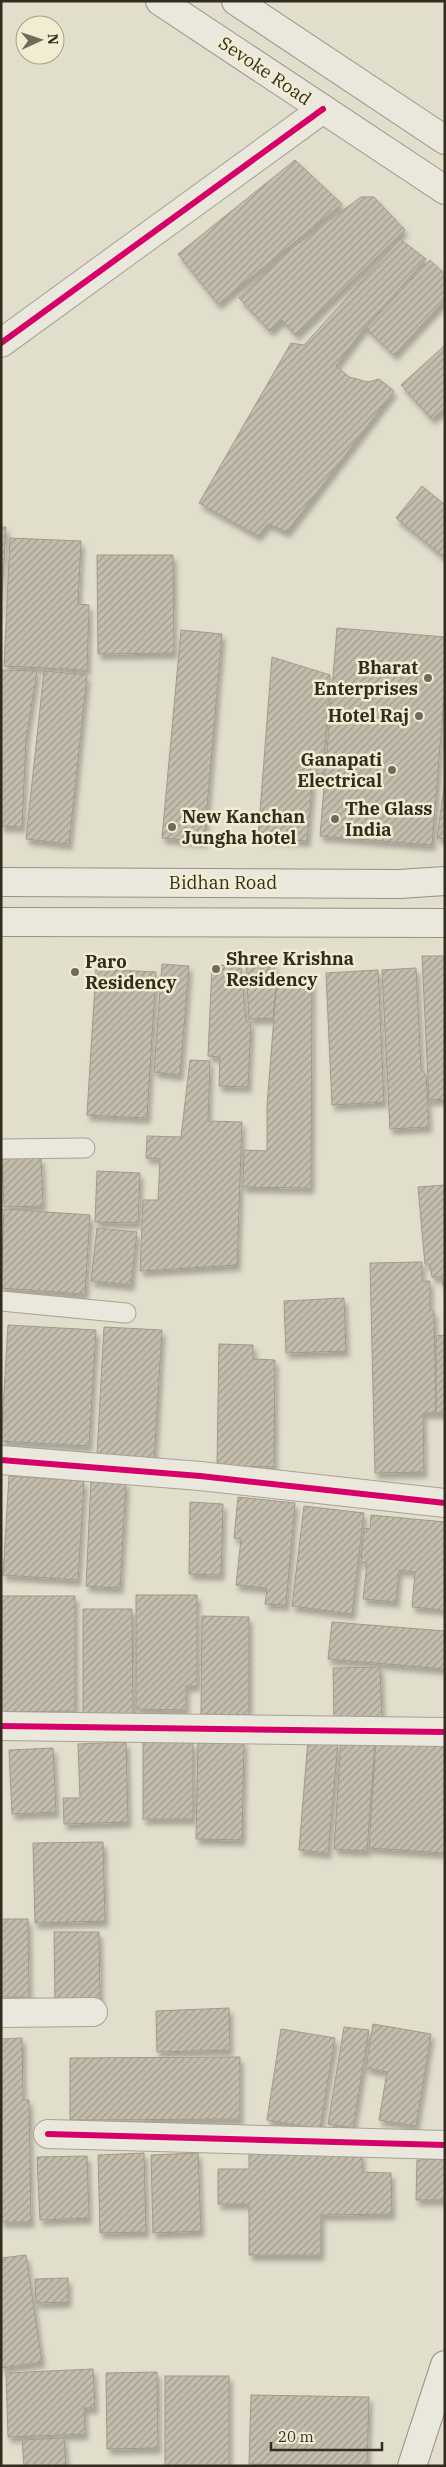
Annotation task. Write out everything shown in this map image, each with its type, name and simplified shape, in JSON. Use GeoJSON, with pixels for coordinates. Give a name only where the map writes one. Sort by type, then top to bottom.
{"type":"FeatureCollection","features":[{"type":"Feature","properties":{"kind":"street","name":"Sevoke Road"},"geometry":{"type":"LineString","coordinates":[[160,1],[445,190]]}},
{"type":"Feature","properties":{"kind":"street"},"geometry":{"type":"LineString","coordinates":[[236,1],[445,140]]}},
{"type":"Feature","properties":{"kind":"street"},"geometry":{"type":"LineString","coordinates":[[1,343],[323,109]]}},
{"type":"Feature","properties":{"kind":"street","name":"Bidhan Road"},"geometry":{"type":"LineString","coordinates":[[1,882],[399,884],[445,881]]}},
{"type":"Feature","properties":{"kind":"street"},"geometry":{"type":"LineString","coordinates":[[1,922],[445,923]]}},
{"type":"Feature","properties":{"kind":"street"},"geometry":{"type":"LineString","coordinates":[[1,1460],[200,1476],[445,1502]]}},
{"type":"Feature","properties":{"kind":"street"},"geometry":{"type":"LineString","coordinates":[[1,1726],[445,1732]]}},
{"type":"Feature","properties":{"kind":"street"},"geometry":{"type":"LineString","coordinates":[[1,2012],[93,2012]]}},
{"type":"Feature","properties":{"kind":"street"},"geometry":{"type":"LineString","coordinates":[[48,2134],[445,2145]]}},
{"type":"Feature","properties":{"kind":"street"},"geometry":{"type":"LineString","coordinates":[[412,2466],[445,2364]]}},
{"type":"Feature","properties":{"kind":"lane"},"geometry":{"type":"LineString","coordinates":[[1,1149],[85,1148]]}},
{"type":"Feature","properties":{"kind":"lane"},"geometry":{"type":"LineString","coordinates":[[1,1300],[126,1313]]}},
{"type":"Feature","properties":{"kind":"building"},"geometry":{"type":"Polygon","coordinates":[[[295,160],[342,204],[218,304],[178,254],[295,160]]]}},
{"type":"Feature","properties":{"kind":"building"},"geometry":{"type":"Polygon","coordinates":[[[361,197],[374,197],[405,230],[296,335],[282,320],[270,331],[239,298],[288,251],[361,197]]]}},
{"type":"Feature","properties":{"kind":"building"},"geometry":{"type":"Polygon","coordinates":[[[400,239],[426,259],[362,331],[336,366],[349,377],[368,382],[379,379],[394,391],[287,532],[268,524],[258,536],[199,503],[291,343],[304,345],[400,239]]]}},
{"type":"Feature","properties":{"kind":"building"},"geometry":{"type":"Polygon","coordinates":[[[430,260],[445,274],[445,300],[394,355],[366,328],[430,260]]]}},
{"type":"Feature","properties":{"kind":"building"},"geometry":{"type":"Polygon","coordinates":[[[445,345],[445,408],[432,419],[401,385],[445,345]]]}},
{"type":"Feature","properties":{"kind":"building"},"geometry":{"type":"Polygon","coordinates":[[[422,486],[445,505],[445,558],[396,518],[422,486]]]}},
{"type":"Feature","properties":{"kind":"building"},"geometry":{"type":"Polygon","coordinates":[[[1,527],[6,527],[1,613],[1,527]]]}},
{"type":"Feature","properties":{"kind":"building"},"geometry":{"type":"Polygon","coordinates":[[[10,538],[81,541],[78,604],[89,605],[87,670],[4,666],[10,538]]]}},
{"type":"Feature","properties":{"kind":"building"},"geometry":{"type":"Polygon","coordinates":[[[97,555],[173,555],[174,653],[98,654],[97,555]]]}},
{"type":"Feature","properties":{"kind":"building"},"geometry":{"type":"Polygon","coordinates":[[[337,628],[445,637],[445,684],[432,845],[320,836],[337,628]]]}},
{"type":"Feature","properties":{"kind":"building"},"geometry":{"type":"Polygon","coordinates":[[[181,630],[222,634],[204,842],[162,838],[181,630]]]}},
{"type":"Feature","properties":{"kind":"building"},"geometry":{"type":"Polygon","coordinates":[[[272,657],[330,675],[323,774],[313,773],[307,841],[258,838],[272,657]]]}},
{"type":"Feature","properties":{"kind":"building"},"geometry":{"type":"Polygon","coordinates":[[[1,670],[37,671],[26,739],[22,827],[1,826],[1,670]]]}},
{"type":"Feature","properties":{"kind":"building"},"geometry":{"type":"Polygon","coordinates":[[[44,671],[87,675],[69,844],[26,839],[44,671]]]}},
{"type":"Feature","properties":{"kind":"building"},"geometry":{"type":"Polygon","coordinates":[[[445,780],[445,839],[437,838],[445,780]]]}},
{"type":"Feature","properties":{"kind":"building"},"geometry":{"type":"Polygon","coordinates":[[[422,956],[445,956],[445,1099],[429,1100],[422,956]]]}},
{"type":"Feature","properties":{"kind":"building"},"geometry":{"type":"Polygon","coordinates":[[[162,964],[189,966],[180,1075],[154,1072],[162,964]]]}},
{"type":"Feature","properties":{"kind":"building"},"geometry":{"type":"Polygon","coordinates":[[[274,964],[276,990],[273,1018],[249,1019],[246,966],[274,964]]]}},
{"type":"Feature","properties":{"kind":"building"},"geometry":{"type":"Polygon","coordinates":[[[212,965],[241,966],[246,1022],[251,1022],[248,1087],[219,1086],[220,1057],[208,1056],[212,965]]]}},
{"type":"Feature","properties":{"kind":"building"},"geometry":{"type":"Polygon","coordinates":[[[416,968],[421,1069],[426,1075],[429,1127],[390,1129],[382,970],[416,968]]]}},
{"type":"Feature","properties":{"kind":"building"},"geometry":{"type":"Polygon","coordinates":[[[96,969],[156,972],[147,1118],[87,1115],[96,969]]]}},
{"type":"Feature","properties":{"kind":"building"},"geometry":{"type":"Polygon","coordinates":[[[378,970],[384,1102],[332,1105],[326,973],[378,970]]]}},
{"type":"Feature","properties":{"kind":"building"},"geometry":{"type":"Polygon","coordinates":[[[312,978],[311,1188],[243,1187],[244,1150],[267,1151],[267,1106],[277,979],[312,978]]]}},
{"type":"Feature","properties":{"kind":"building"},"geometry":{"type":"Polygon","coordinates":[[[190,1060],[210,1061],[208,1121],[242,1122],[237,1265],[140,1271],[143,1200],[158,1200],[160,1159],[146,1158],[147,1136],[181,1137],[190,1060]]]}},
{"type":"Feature","properties":{"kind":"building"},"geometry":{"type":"Polygon","coordinates":[[[41,1158],[43,1206],[4,1207],[2,1159],[41,1158]]]}},
{"type":"Feature","properties":{"kind":"building"},"geometry":{"type":"Polygon","coordinates":[[[97,1171],[140,1173],[138,1223],[95,1222],[97,1171]]]}},
{"type":"Feature","properties":{"kind":"building"},"geometry":{"type":"Polygon","coordinates":[[[445,1185],[445,1286],[443,1286],[442,1277],[432,1277],[430,1264],[425,1264],[418,1187],[445,1185]]]}},
{"type":"Feature","properties":{"kind":"building"},"geometry":{"type":"Polygon","coordinates":[[[4,1209],[90,1215],[85,1294],[1,1288],[4,1209]]]}},
{"type":"Feature","properties":{"kind":"building"},"geometry":{"type":"Polygon","coordinates":[[[97,1228],[137,1232],[131,1285],[91,1281],[97,1228]]]}},
{"type":"Feature","properties":{"kind":"building"},"geometry":{"type":"Polygon","coordinates":[[[422,1262],[422,1281],[430,1281],[430,1310],[434,1311],[436,1413],[423,1413],[424,1472],[375,1473],[370,1263],[422,1262]]]}},
{"type":"Feature","properties":{"kind":"building"},"geometry":{"type":"Polygon","coordinates":[[[344,1298],[346,1351],[286,1353],[284,1301],[344,1298]]]}},
{"type":"Feature","properties":{"kind":"building"},"geometry":{"type":"Polygon","coordinates":[[[8,1325],[96,1330],[89,1446],[1,1441],[8,1325]]]}},
{"type":"Feature","properties":{"kind":"building"},"geometry":{"type":"Polygon","coordinates":[[[104,1327],[162,1330],[154,1458],[97,1454],[104,1327]]]}},
{"type":"Feature","properties":{"kind":"building"},"geometry":{"type":"Polygon","coordinates":[[[445,1335],[445,1413],[436,1413],[436,1336],[445,1335]]]}},
{"type":"Feature","properties":{"kind":"building"},"geometry":{"type":"Polygon","coordinates":[[[219,1344],[253,1345],[253,1359],[275,1360],[274,1467],[217,1466],[219,1344]]]}},
{"type":"Feature","properties":{"kind":"building"},"geometry":{"type":"Polygon","coordinates":[[[9,1476],[84,1481],[78,1580],[3,1575],[9,1476]]]}},
{"type":"Feature","properties":{"kind":"building"},"geometry":{"type":"Polygon","coordinates":[[[91,1480],[126,1482],[120,1588],[86,1586],[91,1480]]]}},
{"type":"Feature","properties":{"kind":"building"},"geometry":{"type":"Polygon","coordinates":[[[238,1497],[295,1503],[286,1605],[265,1604],[267,1588],[236,1585],[241,1539],[234,1538],[238,1497]]]}},
{"type":"Feature","properties":{"kind":"building"},"geometry":{"type":"Polygon","coordinates":[[[190,1502],[223,1504],[221,1575],[189,1574],[190,1502]]]}},
{"type":"Feature","properties":{"kind":"building"},"geometry":{"type":"Polygon","coordinates":[[[304,1506],[364,1513],[352,1614],[292,1606],[304,1506]]]}},
{"type":"Feature","properties":{"kind":"building"},"geometry":{"type":"Polygon","coordinates":[[[371,1515],[445,1522],[445,1610],[412,1607],[415,1572],[399,1570],[396,1602],[363,1599],[367,1563],[361,1562],[364,1528],[370,1529],[371,1515]]]}},
{"type":"Feature","properties":{"kind":"building"},"geometry":{"type":"Polygon","coordinates":[[[136,1595],[197,1595],[197,1686],[186,1686],[186,1710],[136,1709],[136,1595]]]}},
{"type":"Feature","properties":{"kind":"building"},"geometry":{"type":"Polygon","coordinates":[[[1,1596],[75,1596],[75,1711],[1,1712],[1,1596]]]}},
{"type":"Feature","properties":{"kind":"building"},"geometry":{"type":"Polygon","coordinates":[[[83,1609],[132,1609],[133,1716],[83,1716],[83,1609]]]}},
{"type":"Feature","properties":{"kind":"building"},"geometry":{"type":"Polygon","coordinates":[[[202,1616],[249,1617],[249,1715],[201,1714],[202,1616]]]}},
{"type":"Feature","properties":{"kind":"building"},"geometry":{"type":"Polygon","coordinates":[[[332,1622],[445,1631],[445,1669],[328,1659],[332,1622]]]}},
{"type":"Feature","properties":{"kind":"building"},"geometry":{"type":"Polygon","coordinates":[[[380,1667],[382,1718],[334,1720],[333,1668],[380,1667]]]}},
{"type":"Feature","properties":{"kind":"building"},"geometry":{"type":"Polygon","coordinates":[[[376,1739],[445,1744],[445,1853],[369,1848],[376,1739]]]}},
{"type":"Feature","properties":{"kind":"building"},"geometry":{"type":"Polygon","coordinates":[[[198,1740],[244,1741],[242,1840],[196,1839],[198,1740]]]}},
{"type":"Feature","properties":{"kind":"building"},"geometry":{"type":"Polygon","coordinates":[[[308,1740],[338,1743],[328,1853],[299,1850],[308,1740]]]}},
{"type":"Feature","properties":{"kind":"building"},"geometry":{"type":"Polygon","coordinates":[[[341,1741],[375,1743],[367,1851],[334,1849],[341,1741]]]}},
{"type":"Feature","properties":{"kind":"building"},"geometry":{"type":"Polygon","coordinates":[[[126,1742],[128,1822],[64,1824],[63,1798],[80,1798],[78,1744],[126,1742]]]}},
{"type":"Feature","properties":{"kind":"building"},"geometry":{"type":"Polygon","coordinates":[[[143,1742],[193,1742],[193,1819],[143,1819],[143,1742]]]}},
{"type":"Feature","properties":{"kind":"building"},"geometry":{"type":"Polygon","coordinates":[[[53,1748],[56,1812],[12,1814],[9,1750],[53,1748]]]}},
{"type":"Feature","properties":{"kind":"building"},"geometry":{"type":"Polygon","coordinates":[[[103,1842],[105,1921],[35,1923],[33,1843],[103,1842]]]}},
{"type":"Feature","properties":{"kind":"building"},"geometry":{"type":"Polygon","coordinates":[[[1,1919],[28,1919],[29,1997],[1,1997],[1,1919]]]}},
{"type":"Feature","properties":{"kind":"building"},"geometry":{"type":"Polygon","coordinates":[[[54,1932],[99,1932],[100,1999],[55,2001],[54,1932]]]}},
{"type":"Feature","properties":{"kind":"building"},"geometry":{"type":"Polygon","coordinates":[[[229,2008],[230,2050],[157,2052],[156,2011],[229,2008]]]}},
{"type":"Feature","properties":{"kind":"building"},"geometry":{"type":"Polygon","coordinates":[[[373,2024],[431,2034],[416,2126],[379,2120],[387,2072],[366,2068],[373,2024]]]}},
{"type":"Feature","properties":{"kind":"building"},"geometry":{"type":"Polygon","coordinates":[[[344,2027],[369,2030],[353,2128],[328,2124],[344,2027]]]}},
{"type":"Feature","properties":{"kind":"building"},"geometry":{"type":"Polygon","coordinates":[[[281,2029],[335,2038],[320,2129],[267,2120],[281,2029]]]}},
{"type":"Feature","properties":{"kind":"building"},"geometry":{"type":"Polygon","coordinates":[[[22,2038],[23,2100],[29,2100],[31,2222],[1,2222],[1,2039],[22,2038]]]}},
{"type":"Feature","properties":{"kind":"building"},"geometry":{"type":"Polygon","coordinates":[[[240,2057],[240,2119],[70,2120],[70,2058],[240,2057]]]}},
{"type":"Feature","properties":{"kind":"building"},"geometry":{"type":"Polygon","coordinates":[[[144,2153],[146,2232],[100,2233],[98,2155],[144,2153]]]}},
{"type":"Feature","properties":{"kind":"building"},"geometry":{"type":"Polygon","coordinates":[[[198,2153],[201,2231],[153,2233],[151,2155],[198,2153]]]}},
{"type":"Feature","properties":{"kind":"building"},"geometry":{"type":"Polygon","coordinates":[[[249,2153],[362,2153],[362,2172],[391,2173],[392,2214],[321,2215],[321,2255],[249,2255],[249,2204],[218,2204],[218,2169],[249,2169],[249,2153]]]}},
{"type":"Feature","properties":{"kind":"building"},"geometry":{"type":"Polygon","coordinates":[[[87,2156],[89,2218],[40,2220],[37,2157],[87,2156]]]}},
{"type":"Feature","properties":{"kind":"building"},"geometry":{"type":"Polygon","coordinates":[[[445,2159],[445,2200],[416,2200],[417,2160],[445,2159]]]}},
{"type":"Feature","properties":{"kind":"building"},"geometry":{"type":"Polygon","coordinates":[[[26,2255],[42,2362],[1,2368],[1,2258],[26,2255]]]}},
{"type":"Feature","properties":{"kind":"building"},"geometry":{"type":"Polygon","coordinates":[[[68,2278],[68,2302],[36,2303],[35,2279],[68,2278]]]}},
{"type":"Feature","properties":{"kind":"building"},"geometry":{"type":"Polygon","coordinates":[[[93,2369],[95,2408],[84,2408],[85,2434],[8,2437],[6,2373],[93,2369]]]}},
{"type":"Feature","properties":{"kind":"building"},"geometry":{"type":"Polygon","coordinates":[[[157,2372],[158,2448],[107,2449],[106,2373],[157,2372]]]}},
{"type":"Feature","properties":{"kind":"building"},"geometry":{"type":"Polygon","coordinates":[[[165,2376],[229,2376],[229,2466],[165,2466],[165,2376]]]}},
{"type":"Feature","properties":{"kind":"building"},"geometry":{"type":"Polygon","coordinates":[[[251,2395],[369,2397],[367,2466],[249,2464],[251,2395]]]}},
{"type":"Feature","properties":{"kind":"building"},"geometry":{"type":"Polygon","coordinates":[[[64,2438],[66,2466],[24,2466],[22,2440],[64,2438]]]}},
{"type":"Feature","properties":{"kind":"cycle path"},"geometry":{"type":"LineString","coordinates":[[1,343],[323,109]]}},
{"type":"Feature","properties":{"kind":"cycle path"},"geometry":{"type":"LineString","coordinates":[[1,1460],[200,1476],[445,1503]]}},
{"type":"Feature","properties":{"kind":"cycle path"},"geometry":{"type":"LineString","coordinates":[[1,1726],[445,1732]]}},
{"type":"Feature","properties":{"kind":"cycle path"},"geometry":{"type":"LineString","coordinates":[[48,2134],[445,2145]]}},
{"type":"Feature","properties":{"kind":"place","name":"Bharat Enterprises"},"geometry":{"type":"Point","coordinates":[428,678]}},
{"type":"Feature","properties":{"kind":"place","name":"Hotel Raj"},"geometry":{"type":"Point","coordinates":[419,716]}},
{"type":"Feature","properties":{"kind":"place","name":"Ganapati Electrical"},"geometry":{"type":"Point","coordinates":[392,770]}},
{"type":"Feature","properties":{"kind":"place","name":"The Glass India"},"geometry":{"type":"Point","coordinates":[335,819]}},
{"type":"Feature","properties":{"kind":"place","name":"New Kanchan Jungha hotel"},"geometry":{"type":"Point","coordinates":[172,827]}},
{"type":"Feature","properties":{"kind":"place","name":"Shree Krishna Residency"},"geometry":{"type":"Point","coordinates":[216,969]}},
{"type":"Feature","properties":{"kind":"place","name":"Paro Residency"},"geometry":{"type":"Point","coordinates":[75,972]}}]}
